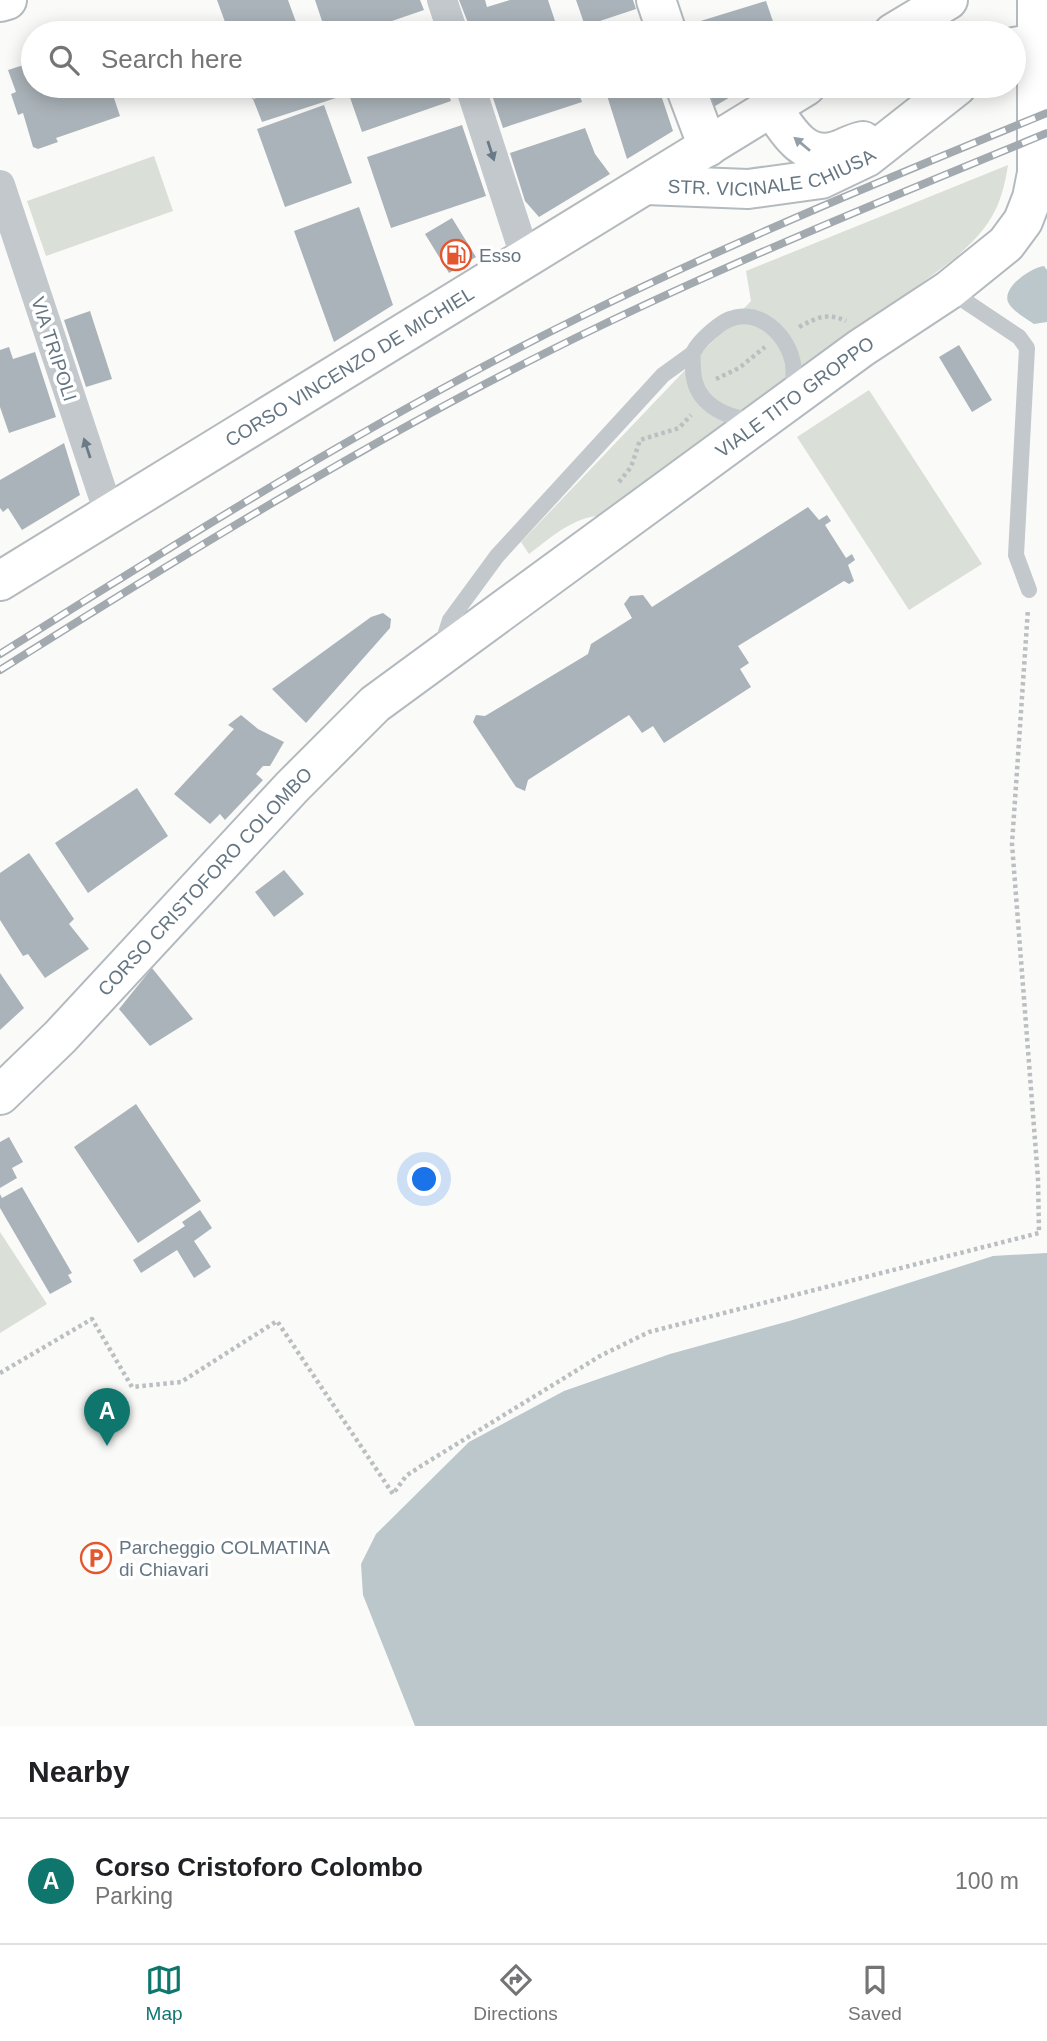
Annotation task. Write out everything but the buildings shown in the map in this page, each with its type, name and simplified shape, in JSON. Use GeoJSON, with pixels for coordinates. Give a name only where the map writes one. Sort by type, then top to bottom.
{"type":"FeatureCollection","features":[{"type":"Feature","properties":{"kind":"street"},"geometry":{"type":"LineString","coordinates":[[0,2],[7,0]]}},
{"type":"Feature","properties":{"kind":"street"},"geometry":{"type":"LineString","coordinates":[[442,0],[449,21]]}},
{"type":"Feature","properties":{"kind":"street"},"geometry":{"type":"LineString","coordinates":[[656,0],[663,21]]}},
{"type":"Feature","properties":{"kind":"street"},"geometry":{"type":"LineString","coordinates":[[912,21],[948,0]]}},
{"type":"Feature","properties":{"kind":"street","name":"VIALE TITO GROPPO"},"geometry":{"type":"LineString","coordinates":[[426,665],[861,348],[949,290],[1006,244],[1023,221],[1032,198],[1037,173],[1026,45],[1037,0]]}},
{"type":"Feature","properties":{"kind":"street"},"geometry":{"type":"LineString","coordinates":[[474,98],[526,258]]}},
{"type":"Feature","properties":{"kind":"street"},"geometry":{"type":"LineString","coordinates":[[690,98],[708,147]]}},
{"type":"Feature","properties":{"kind":"street","name":"CORSO VINCENZO DE MICHIEL"},"geometry":{"type":"LineString","coordinates":[[0,581],[787,98]]}},
{"type":"Feature","properties":{"kind":"street"},"geometry":{"type":"LineString","coordinates":[[772,107],[798,143],[811,152],[833,152],[859,141],[889,137],[941,98]]}},
{"type":"Feature","properties":{"kind":"street","name":"STR. VICINALE CHIUSA"},"geometry":{"type":"LineString","coordinates":[[646,185],[748,189],[821,179],[867,157],[889,137]]}},
{"type":"Feature","properties":{"kind":"street","name":"VIA TRIPOLI"},"geometry":{"type":"LineString","coordinates":[[0,185],[109,513]]}},
{"type":"Feature","properties":{"kind":"street","name":"CORSO CRISTOFORO COLOMBO"},"geometry":{"type":"LineString","coordinates":[[0,1096],[69,1027],[292,787],[375,704],[426,665]]}},
{"type":"Feature","properties":{"kind":"lane"},"geometry":{"type":"LineString","coordinates":[[949,290],[1018,337],[1027,348],[1016,555],[1029,590]]}},
{"type":"Feature","properties":{"kind":"lane"},"geometry":{"type":"LineString","coordinates":[[426,665],[450,620],[497,556],[663,375],[692,354],[707,335],[726,320],[755,316],[771,324],[792,361],[794,398]]}},
{"type":"Feature","properties":{"kind":"lane"},"geometry":{"type":"LineString","coordinates":[[692,354],[693,379],[699,394],[716,411],[760,422]]}},
{"type":"Feature","properties":{"kind":"path"},"geometry":{"type":"LineString","coordinates":[[0,1373],[92,1319],[132,1387],[181,1382],[277,1321],[393,1494],[406,1476],[421,1466],[600,1356],[649,1332],[1039,1233],[1038,1179],[1012,844],[1029,590]]}},
{"type":"Feature","properties":{"kind":"shaded area"},"geometry":{"type":"Polygon","coordinates":[[[154,156],[173,211],[46,256],[27,201],[154,156]]]}},
{"type":"Feature","properties":{"kind":"shaded area"},"geometry":{"type":"Polygon","coordinates":[[[1008,165],[1001,195],[991,218],[976,238],[954,259],[607,516],[575,522],[529,554],[521,542],[751,301],[746,271],[1008,165]]]}},
{"type":"Feature","properties":{"kind":"shaded area"},"geometry":{"type":"Polygon","coordinates":[[[1044,266],[1047,270],[1047,322],[1034,324],[1013,308],[1007,296],[1019,279],[1044,266]]]}},
{"type":"Feature","properties":{"kind":"shaded area"},"geometry":{"type":"Polygon","coordinates":[[[869,390],[982,564],[909,610],[797,437],[869,390]]]}},
{"type":"Feature","properties":{"kind":"shaded area"},"geometry":{"type":"Polygon","coordinates":[[[0,1232],[47,1304],[0,1333],[0,1232]]]}},
{"type":"Feature","properties":{"kind":"shaded area"},"geometry":{"type":"Polygon","coordinates":[[[1047,1253],[1047,1726],[415,1726],[363,1595],[361,1564],[376,1534],[469,1442],[564,1391],[670,1354],[793,1320],[993,1256],[1047,1253]]]}},
{"type":"Feature","properties":{"kind":"railway"},"geometry":{"type":"LineString","coordinates":[[0,654],[290,475],[514,350],[646,285],[759,234],[1047,113]]}},
{"type":"Feature","properties":{"kind":"railway"},"geometry":{"type":"LineString","coordinates":[[0,670],[293,491],[519,366],[763,251],[1047,133]]}},
{"type":"Feature","properties":{"kind":"place","name":"Esso"},"geometry":{"type":"Point","coordinates":[456,255]}},
{"type":"Feature","properties":{"kind":"place","name":"Corso Cristoforo Colombo"},"geometry":{"type":"Point","coordinates":[107,1446]}},
{"type":"Feature","properties":{"kind":"place","name":"Parcheggio COLMATINA di Chiavari"},"geometry":{"type":"Point","coordinates":[96,1558]}}]}
